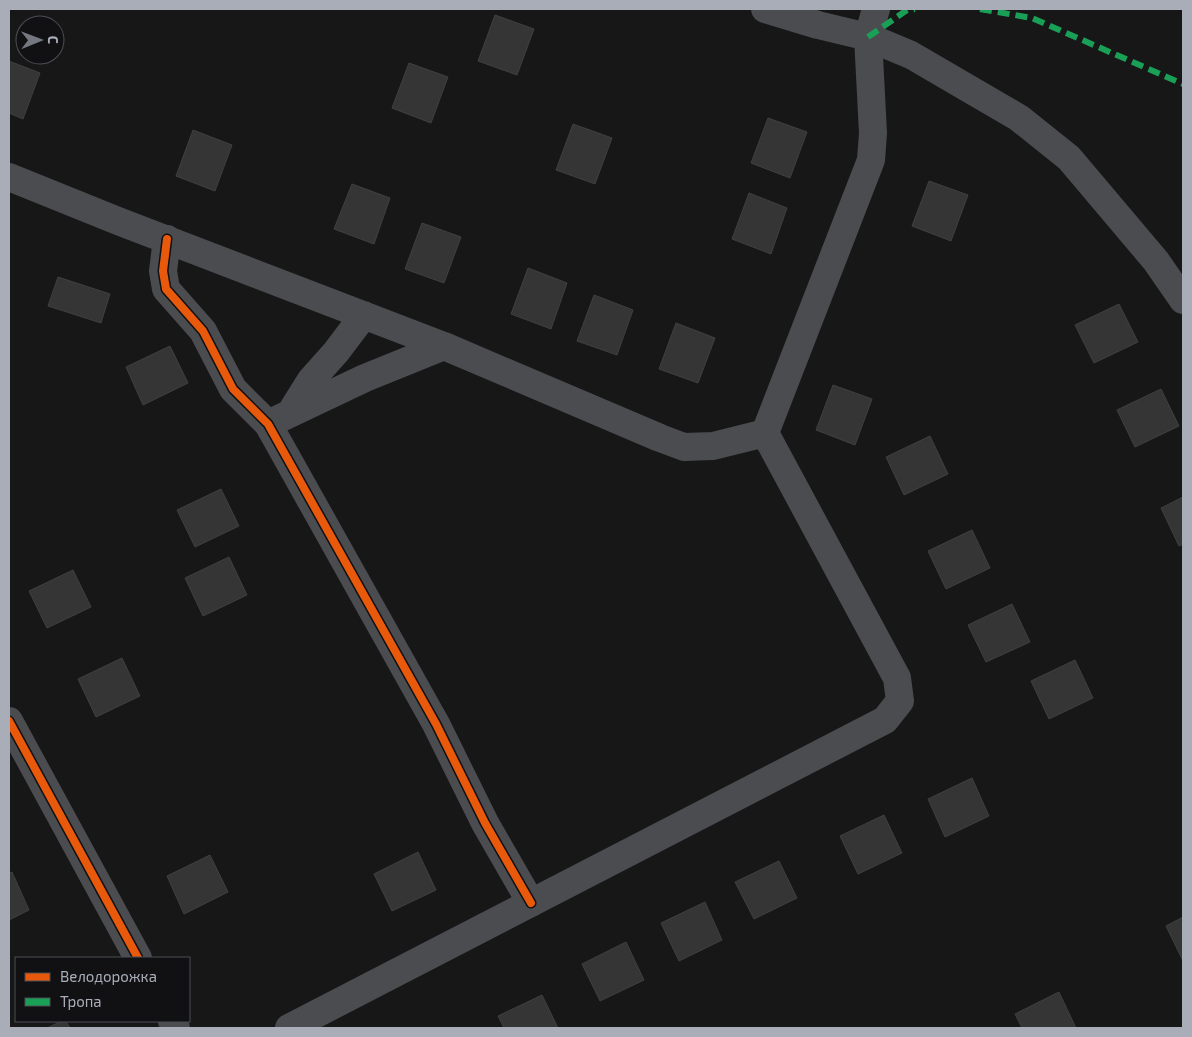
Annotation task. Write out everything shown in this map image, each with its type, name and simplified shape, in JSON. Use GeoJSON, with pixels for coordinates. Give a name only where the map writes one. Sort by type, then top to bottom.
{"type":"FeatureCollection","features":[{"type":"Feature","properties":{"kind":"street"},"geometry":{"type":"LineString","coordinates":[[765,9],[818,25],[868,37],[911,55],[1020,118],[1069,158],[1156,261],[1183,300]]}},
{"type":"Feature","properties":{"kind":"street"},"geometry":{"type":"LineString","coordinates":[[289,1028],[885,720],[900,701],[897,678],[765,433],[871,160],[873,133],[868,37],[876,9]]}},
{"type":"Feature","properties":{"kind":"street"},"geometry":{"type":"LineString","coordinates":[[9,177],[118,221],[444,346],[684,447],[713,446],[765,433]]}},
{"type":"Feature","properties":{"kind":"street"},"geometry":{"type":"LineString","coordinates":[[167,239],[163,271],[166,289],[203,331],[233,389],[279,418],[485,823],[531,903]]}},
{"type":"Feature","properties":{"kind":"street"},"geometry":{"type":"LineString","coordinates":[[279,418],[336,352],[364,315]]}},
{"type":"Feature","properties":{"kind":"street"},"geometry":{"type":"LineString","coordinates":[[279,418],[365,378],[444,346]]}},
{"type":"Feature","properties":{"kind":"street"},"geometry":{"type":"LineString","coordinates":[[9,721],[137,957]]}},
{"type":"Feature","properties":{"kind":"building"},"geometry":{"type":"Polygon","coordinates":[[[495,15],[534,29],[517,75],[478,61],[495,15]]]}},
{"type":"Feature","properties":{"kind":"building"},"geometry":{"type":"Polygon","coordinates":[[[9,61],[15,65],[40,73],[23,119],[9,113],[9,61]]]}},
{"type":"Feature","properties":{"kind":"building"},"geometry":{"type":"Polygon","coordinates":[[[409,63],[448,77],[431,123],[392,108],[409,63]]]}},
{"type":"Feature","properties":{"kind":"building"},"geometry":{"type":"Polygon","coordinates":[[[768,118],[807,132],[790,178],[751,163],[768,118]]]}},
{"type":"Feature","properties":{"kind":"building"},"geometry":{"type":"Polygon","coordinates":[[[573,124],[612,138],[595,184],[556,170],[573,124]]]}},
{"type":"Feature","properties":{"kind":"building"},"geometry":{"type":"Polygon","coordinates":[[[193,130],[232,145],[215,191],[176,176],[193,130]]]}},
{"type":"Feature","properties":{"kind":"building"},"geometry":{"type":"Polygon","coordinates":[[[929,181],[968,195],[951,241],[912,226],[929,181]]]}},
{"type":"Feature","properties":{"kind":"building"},"geometry":{"type":"Polygon","coordinates":[[[352,184],[390,198],[374,244],[334,229],[352,184]]]}},
{"type":"Feature","properties":{"kind":"building"},"geometry":{"type":"Polygon","coordinates":[[[749,193],[787,208],[771,254],[732,239],[749,193]]]}},
{"type":"Feature","properties":{"kind":"building"},"geometry":{"type":"Polygon","coordinates":[[[422,223],[461,237],[444,283],[405,269],[422,223]]]}},
{"type":"Feature","properties":{"kind":"building"},"geometry":{"type":"Polygon","coordinates":[[[528,268],[567,283],[551,329],[511,314],[528,268]]]}},
{"type":"Feature","properties":{"kind":"building"},"geometry":{"type":"Polygon","coordinates":[[[58,277],[110,294],[101,323],[48,306],[58,277]]]}},
{"type":"Feature","properties":{"kind":"building"},"geometry":{"type":"Polygon","coordinates":[[[594,295],[633,310],[617,355],[577,341],[594,295]]]}},
{"type":"Feature","properties":{"kind":"building"},"geometry":{"type":"Polygon","coordinates":[[[1119,304],[1138,342],[1094,363],[1075,325],[1119,304]]]}},
{"type":"Feature","properties":{"kind":"building"},"geometry":{"type":"Polygon","coordinates":[[[676,323],[715,338],[698,383],[659,369],[676,323]]]}},
{"type":"Feature","properties":{"kind":"building"},"geometry":{"type":"Polygon","coordinates":[[[170,346],[188,383],[143,405],[126,367],[170,346]]]}},
{"type":"Feature","properties":{"kind":"building"},"geometry":{"type":"Polygon","coordinates":[[[833,385],[872,399],[855,445],[816,430],[833,385]]]}},
{"type":"Feature","properties":{"kind":"building"},"geometry":{"type":"Polygon","coordinates":[[[1161,389],[1179,426],[1135,447],[1117,410],[1161,389]]]}},
{"type":"Feature","properties":{"kind":"building"},"geometry":{"type":"Polygon","coordinates":[[[930,436],[948,474],[904,495],[886,457],[930,436]]]}},
{"type":"Feature","properties":{"kind":"building"},"geometry":{"type":"Polygon","coordinates":[[[221,489],[239,526],[195,547],[177,510],[221,489]]]}},
{"type":"Feature","properties":{"kind":"building"},"geometry":{"type":"Polygon","coordinates":[[[1183,497],[1183,544],[1179,546],[1161,508],[1183,497]]]}},
{"type":"Feature","properties":{"kind":"building"},"geometry":{"type":"Polygon","coordinates":[[[972,530],[990,568],[946,589],[928,551],[972,530]]]}},
{"type":"Feature","properties":{"kind":"building"},"geometry":{"type":"Polygon","coordinates":[[[229,557],[247,595],[203,616],[185,578],[229,557]]]}},
{"type":"Feature","properties":{"kind":"building"},"geometry":{"type":"Polygon","coordinates":[[[73,570],[91,607],[47,628],[29,591],[73,570]]]}},
{"type":"Feature","properties":{"kind":"building"},"geometry":{"type":"Polygon","coordinates":[[[1012,604],[1030,642],[986,662],[968,625],[1012,604]]]}},
{"type":"Feature","properties":{"kind":"building"},"geometry":{"type":"Polygon","coordinates":[[[122,658],[140,696],[96,717],[78,679],[122,658]]]}},
{"type":"Feature","properties":{"kind":"building"},"geometry":{"type":"Polygon","coordinates":[[[1075,660],[1093,698],[1049,719],[1031,681],[1075,660]]]}},
{"type":"Feature","properties":{"kind":"building"},"geometry":{"type":"Polygon","coordinates":[[[972,778],[989,816],[945,837],[928,799],[972,778]]]}},
{"type":"Feature","properties":{"kind":"building"},"geometry":{"type":"Polygon","coordinates":[[[884,815],[902,853],[858,874],[840,836],[884,815]]]}},
{"type":"Feature","properties":{"kind":"building"},"geometry":{"type":"Polygon","coordinates":[[[418,852],[436,890],[392,911],[374,874],[418,852]]]}},
{"type":"Feature","properties":{"kind":"building"},"geometry":{"type":"Polygon","coordinates":[[[210,855],[228,892],[184,914],[167,876],[210,855]]]}},
{"type":"Feature","properties":{"kind":"building"},"geometry":{"type":"Polygon","coordinates":[[[779,861],[797,898],[754,919],[735,882],[779,861]]]}},
{"type":"Feature","properties":{"kind":"building"},"geometry":{"type":"Polygon","coordinates":[[[12,872],[29,910],[9,920],[9,873],[12,872]]]}},
{"type":"Feature","properties":{"kind":"building"},"geometry":{"type":"Polygon","coordinates":[[[705,902],[722,940],[679,961],[661,923],[705,902]]]}},
{"type":"Feature","properties":{"kind":"building"},"geometry":{"type":"Polygon","coordinates":[[[1183,917],[1183,961],[1166,926],[1183,917]]]}},
{"type":"Feature","properties":{"kind":"building"},"geometry":{"type":"Polygon","coordinates":[[[626,942],[644,980],[600,1001],[582,964],[626,942]]]}},
{"type":"Feature","properties":{"kind":"building"},"geometry":{"type":"Polygon","coordinates":[[[1059,992],[1076,1028],[1022,1028],[1015,1014],[1059,992]]]}},
{"type":"Feature","properties":{"kind":"building"},"geometry":{"type":"Polygon","coordinates":[[[542,995],[558,1028],[504,1028],[498,1016],[542,995]]]}},
{"type":"Feature","properties":{"kind":"building"},"geometry":{"type":"Polygon","coordinates":[[[60,1022],[67,1022],[70,1028],[47,1028],[60,1022]]]}},
{"type":"Feature","properties":{"kind":"marked path"},"geometry":{"type":"LineString","coordinates":[[868,37],[907,10],[915,9]]}},
{"type":"Feature","properties":{"kind":"marked path"},"geometry":{"type":"LineString","coordinates":[[980,9],[1032,18],[1183,84]]}},
{"type":"Feature","properties":{"kind":"cycle path"},"geometry":{"type":"LineString","coordinates":[[167,239],[163,271],[166,289],[203,331],[233,389],[268,424],[436,724],[485,823],[531,903]]}},
{"type":"Feature","properties":{"kind":"cycle path"},"geometry":{"type":"LineString","coordinates":[[9,721],[137,957]]}}]}
